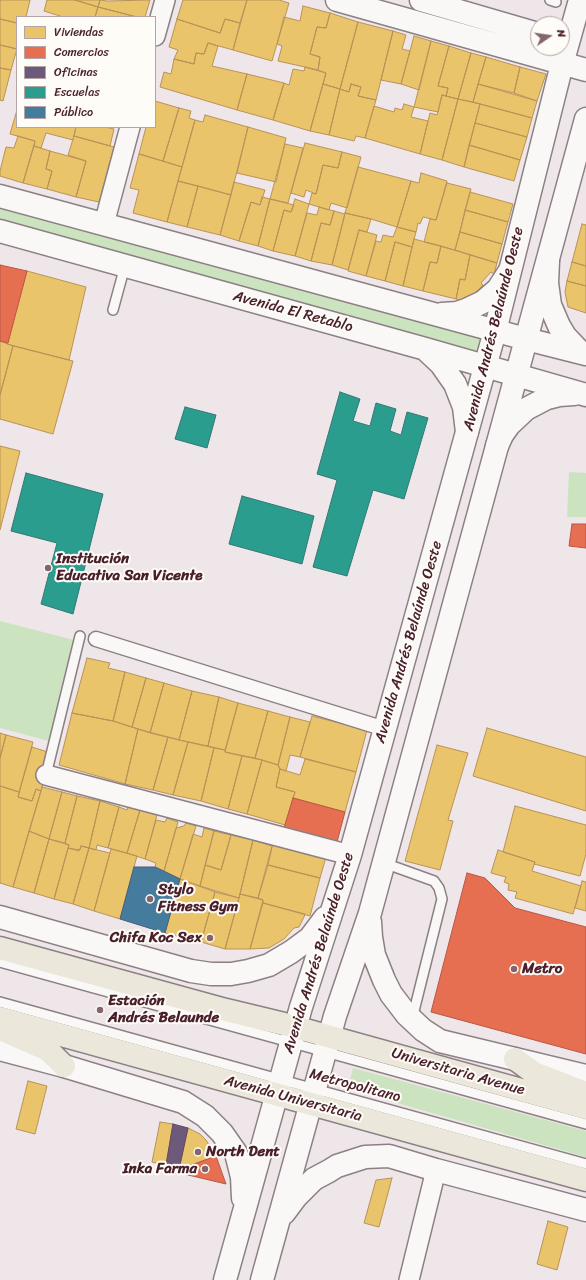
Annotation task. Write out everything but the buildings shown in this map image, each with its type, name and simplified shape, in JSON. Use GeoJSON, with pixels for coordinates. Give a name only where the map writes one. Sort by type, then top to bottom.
{"type":"FeatureCollection","features":[{"type":"Feature","properties":{"kind":"main road"},"geometry":{"type":"LineString","coordinates":[[0,948],[226,1010],[293,1034],[327,1044]]}},
{"type":"Feature","properties":{"kind":"main road","name":"Avenida Universitaria"},"geometry":{"type":"LineString","coordinates":[[0,1018],[278,1087],[586,1180]]}},
{"type":"Feature","properties":{"kind":"main road"},"geometry":{"type":"LineString","coordinates":[[0,1029],[48,1050],[64,1066]]}},
{"type":"Feature","properties":{"kind":"main road","name":"Universitaria Avenue"},"geometry":{"type":"LineString","coordinates":[[327,1044],[586,1108]]}},
{"type":"Feature","properties":{"kind":"main road"},"geometry":{"type":"LineString","coordinates":[[515,1059],[534,1073],[586,1093]]}},
{"type":"Feature","properties":{"kind":"street"},"geometry":{"type":"LineString","coordinates":[[156,32],[165,0]]}},
{"type":"Feature","properties":{"kind":"street"},"geometry":{"type":"LineString","coordinates":[[337,0],[586,70]]}},
{"type":"Feature","properties":{"kind":"street"},"geometry":{"type":"LineString","coordinates":[[421,0],[530,32]]}},
{"type":"Feature","properties":{"kind":"street","name":"Avenida Andrés Belaúnde Oeste"},"geometry":{"type":"LineString","coordinates":[[225,1280],[293,1034],[350,855],[371,780],[495,330],[508,272],[562,64],[572,44],[580,0]]}},
{"type":"Feature","properties":{"kind":"street","name":"Avenida Andrés Belaúnde Oeste"},"geometry":{"type":"LineString","coordinates":[[262,1280],[327,1044],[370,913],[384,863],[586,119]]}},
{"type":"Feature","properties":{"kind":"street"},"geometry":{"type":"LineString","coordinates":[[104,224],[130,128]]}},
{"type":"Feature","properties":{"kind":"street"},"geometry":{"type":"LineString","coordinates":[[0,196],[526,339],[583,353]]}},
{"type":"Feature","properties":{"kind":"street","name":"Avenida El Retablo"},"geometry":{"type":"LineString","coordinates":[[0,231],[485,365],[584,394]]}},
{"type":"Feature","properties":{"kind":"street"},"geometry":{"type":"LineString","coordinates":[[548,261],[547,283],[550,305],[565,336],[583,353]]}},
{"type":"Feature","properties":{"kind":"street"},"geometry":{"type":"LineString","coordinates":[[437,314],[457,313],[475,307],[494,292],[504,281],[508,272]]}},
{"type":"Feature","properties":{"kind":"street"},"geometry":{"type":"LineString","coordinates":[[422,348],[441,364],[455,384],[464,407],[467,432]]}},
{"type":"Feature","properties":{"kind":"street"},"geometry":{"type":"LineString","coordinates":[[497,446],[509,425],[532,406],[548,398],[559,395],[584,394]]}},
{"type":"Feature","properties":{"kind":"street"},"geometry":{"type":"LineString","coordinates":[[96,639],[385,729]]}},
{"type":"Feature","properties":{"kind":"street"},"geometry":{"type":"LineString","coordinates":[[46,775],[350,855]]}},
{"type":"Feature","properties":{"kind":"street"},"geometry":{"type":"LineString","coordinates":[[371,780],[386,790],[403,790]]}},
{"type":"Feature","properties":{"kind":"street"},"geometry":{"type":"LineString","coordinates":[[358,826],[376,827],[391,837]]}},
{"type":"Feature","properties":{"kind":"street"},"geometry":{"type":"LineString","coordinates":[[0,917],[191,971],[211,974],[231,974],[269,965],[291,952],[310,938],[334,906]]}},
{"type":"Feature","properties":{"kind":"street"},"geometry":{"type":"LineString","coordinates":[[370,913],[371,937],[374,955],[384,980],[391,994],[412,1020],[423,1030],[440,1041],[586,1076]]}},
{"type":"Feature","properties":{"kind":"street"},"geometry":{"type":"LineString","coordinates":[[0,1050],[64,1066],[183,1102],[205,1116],[222,1133],[236,1153],[242,1177],[244,1208]]}},
{"type":"Feature","properties":{"kind":"street"},"geometry":{"type":"LineString","coordinates":[[278,1221],[296,1197],[314,1180],[337,1166],[365,1157],[389,1156],[586,1210]]}},
{"type":"Feature","properties":{"kind":"street"},"geometry":{"type":"LineString","coordinates":[[409,1280],[436,1170]]}},
{"type":"Feature","properties":{"kind":"lane"},"geometry":{"type":"LineString","coordinates":[[113,310],[125,266]]}},
{"type":"Feature","properties":{"kind":"lane"},"geometry":{"type":"LineString","coordinates":[[46,775],[80,636]]}},
{"type":"Feature","properties":{"kind":"lane"},"geometry":{"type":"LineString","coordinates":[[384,863],[434,881],[439,888],[442,899],[412,1020]]}},
{"type":"Feature","properties":{"kind":"lane"},"geometry":{"type":"LineString","coordinates":[[0,962],[293,1034]]}},
{"type":"Feature","properties":{"kind":"lane"},"geometry":{"type":"LineString","coordinates":[[0,1002],[278,1087]]}},
{"type":"Feature","properties":{"kind":"lane","name":"Metropolitano"},"geometry":{"type":"LineString","coordinates":[[327,1044],[586,1124]]}},
{"type":"Feature","properties":{"kind":"lane","name":"Metropolitano"},"geometry":{"type":"LineString","coordinates":[[313,1097],[586,1164]]}},
{"type":"Feature","properties":{"kind":"green space"},"geometry":{"type":"Polygon","coordinates":[[[0,201],[486,337],[481,356],[0,220],[0,201]]]}},
{"type":"Feature","properties":{"kind":"green space"},"geometry":{"type":"Polygon","coordinates":[[[569,472],[586,473],[586,517],[567,517],[569,472]]]}},
{"type":"Feature","properties":{"kind":"green space"},"geometry":{"type":"Polygon","coordinates":[[[0,621],[74,640],[49,741],[0,728],[0,621]]]}},
{"type":"Feature","properties":{"kind":"green space"},"geometry":{"type":"Polygon","coordinates":[[[353,1068],[586,1131],[586,1157],[348,1089],[353,1068]]]}},
{"type":"Feature","properties":{"kind":"place","name":"Institución Educativa San Vicente"},"geometry":{"type":"Point","coordinates":[48,568]}},
{"type":"Feature","properties":{"kind":"place","name":"Stylo Fitness Gym"},"geometry":{"type":"Point","coordinates":[150,899]}},
{"type":"Feature","properties":{"kind":"place","name":"Chifa Koc Sex"},"geometry":{"type":"Point","coordinates":[210,938]}},
{"type":"Feature","properties":{"kind":"place","name":"Metro"},"geometry":{"type":"Point","coordinates":[514,969]}},
{"type":"Feature","properties":{"kind":"place","name":"Estación Andrés Belaunde"},"geometry":{"type":"Point","coordinates":[100,1010]}},
{"type":"Feature","properties":{"kind":"place","name":"North Dent"},"geometry":{"type":"Point","coordinates":[198,1152]}},
{"type":"Feature","properties":{"kind":"place","name":"Inka Farma"},"geometry":{"type":"Point","coordinates":[205,1169]}}]}
